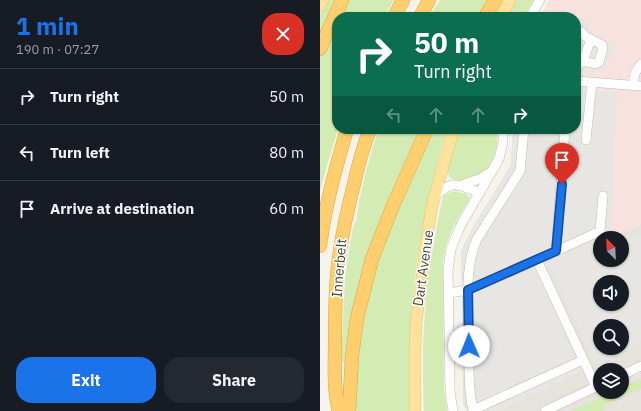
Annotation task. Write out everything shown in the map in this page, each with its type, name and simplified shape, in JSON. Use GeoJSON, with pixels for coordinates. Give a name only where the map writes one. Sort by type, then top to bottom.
{"type":"FeatureCollection","features":[{"type":"Feature","properties":{"kind":"highway"},"geometry":{"type":"LineString","coordinates":[[337,12],[342,0]]}},
{"type":"Feature","properties":{"kind":"highway"},"geometry":{"type":"LineString","coordinates":[[397,12],[403,0]]}},
{"type":"Feature","properties":{"kind":"highway"},"geometry":{"type":"LineString","coordinates":[[423,12],[430,0]]}},
{"type":"Feature","properties":{"kind":"highway"},"geometry":{"type":"LineString","coordinates":[[488,12],[495,0]]}},
{"type":"Feature","properties":{"kind":"highway"},"geometry":{"type":"LineString","coordinates":[[320,49],[332,22]]}},
{"type":"Feature","properties":{"kind":"highway","name":"Innerbelt"},"geometry":{"type":"LineString","coordinates":[[320,246],[329,196],[346,134]]}},
{"type":"Feature","properties":{"kind":"highway","name":"Innerbelt"},"geometry":{"type":"LineString","coordinates":[[339,411],[336,402],[335,372],[337,277],[344,224],[368,134]]}},
{"type":"Feature","properties":{"kind":"highway"},"geometry":{"type":"LineString","coordinates":[[349,411],[352,356],[358,318],[372,259],[386,222],[425,134]]}},
{"type":"Feature","properties":{"kind":"main road"},"geometry":{"type":"LineString","coordinates":[[320,6],[323,0]]}},
{"type":"Feature","properties":{"kind":"main road"},"geometry":{"type":"LineString","coordinates":[[504,12],[510,0]]}},
{"type":"Feature","properties":{"kind":"main road","name":"Dart Avenue"},"geometry":{"type":"LineString","coordinates":[[415,411],[416,324],[426,244],[434,198],[453,134]]}},
{"type":"Feature","properties":{"kind":"street"},"geometry":{"type":"LineString","coordinates":[[533,12],[540,0]]}},
{"type":"Feature","properties":{"kind":"street"},"geometry":{"type":"LineString","coordinates":[[581,32],[591,40],[602,45],[603,48],[599,62],[595,64],[581,64]]}},
{"type":"Feature","properties":{"kind":"street"},"geometry":{"type":"LineString","coordinates":[[581,62],[591,40]]}},
{"type":"Feature","properties":{"kind":"street"},"geometry":{"type":"LineString","coordinates":[[581,81],[637,85],[636,73],[641,64]]}},
{"type":"Feature","properties":{"kind":"street"},"geometry":{"type":"LineString","coordinates":[[586,140],[592,82]]}},
{"type":"Feature","properties":{"kind":"street"},"geometry":{"type":"LineString","coordinates":[[453,411],[450,392],[448,270],[452,249],[462,223],[499,159],[503,142],[503,134]]}},
{"type":"Feature","properties":{"kind":"street"},"geometry":{"type":"LineString","coordinates":[[524,134],[520,171],[477,239],[473,248],[468,290],[469,372],[473,410],[583,360]]}},
{"type":"Feature","properties":{"kind":"street"},"geometry":{"type":"LineString","coordinates":[[556,251],[565,134]]}},
{"type":"Feature","properties":{"kind":"street"},"geometry":{"type":"LineString","coordinates":[[443,167],[446,176],[456,185],[480,193]]}},
{"type":"Feature","properties":{"kind":"street"},"geometry":{"type":"LineString","coordinates":[[434,198],[440,192],[456,185],[479,179],[493,171]]}},
{"type":"Feature","properties":{"kind":"street"},"geometry":{"type":"LineString","coordinates":[[448,293],[468,290],[600,231],[603,196]]}},
{"type":"Feature","properties":{"kind":"street"},"geometry":{"type":"LineString","coordinates":[[537,260],[583,360],[593,377]]}},
{"type":"Feature","properties":{"kind":"street"},"geometry":{"type":"LineString","coordinates":[[629,372],[641,366]]}},
{"type":"Feature","properties":{"kind":"street"},"geometry":{"type":"LineString","coordinates":[[545,411],[593,388]]}},
{"type":"Feature","properties":{"kind":"shaded area"},"geometry":{"type":"Polygon","coordinates":[[[549,0],[641,0],[641,224],[626,231],[593,231],[593,246],[462,306],[461,250],[474,225],[511,165],[513,134],[581,134],[581,12],[543,12],[549,0]]]}},
{"type":"Feature","properties":{"kind":"shaded area"},"geometry":{"type":"Polygon","coordinates":[[[581,19],[591,22],[587,34],[615,46],[604,72],[583,71],[581,67],[581,19]]]}},
{"type":"Feature","properties":{"kind":"shaded area"},"geometry":{"type":"Polygon","coordinates":[[[581,90],[617,92],[611,231],[593,231],[593,246],[591,247],[593,252],[593,267],[629,267],[629,239],[641,234],[641,342],[636,345],[637,346],[629,350],[629,319],[593,319],[593,355],[617,355],[599,363],[594,363],[550,266],[537,272],[582,372],[499,411],[469,411],[466,404],[466,305],[462,306],[461,250],[474,225],[511,165],[513,134],[581,134],[581,90]]]}},
{"type":"Feature","properties":{"kind":"shaded area"},"geometry":{"type":"Polygon","coordinates":[[[641,224],[641,411],[467,411],[463,404],[462,306],[593,246],[593,267],[629,267],[629,231],[626,231],[641,224]]]}},
{"type":"Feature","properties":{"kind":"green space"},"geometry":{"type":"Polygon","coordinates":[[[329,0],[338,0],[320,42],[320,14],[329,0]]]}},
{"type":"Feature","properties":{"kind":"green space"},"geometry":{"type":"Polygon","coordinates":[[[346,0],[394,0],[387,12],[340,12],[346,0]]]}},
{"type":"Feature","properties":{"kind":"green space"},"geometry":{"type":"Polygon","coordinates":[[[440,0],[490,0],[483,12],[432,12],[440,0]]]}},
{"type":"Feature","properties":{"kind":"green space"},"geometry":{"type":"Polygon","coordinates":[[[515,0],[534,0],[526,12],[509,12],[515,0]]]}},
{"type":"Feature","properties":{"kind":"green space"},"geometry":{"type":"Polygon","coordinates":[[[332,29],[332,134],[336,134],[320,191],[320,57],[332,29]]]}},
{"type":"Feature","properties":{"kind":"green space"},"geometry":{"type":"Polygon","coordinates":[[[377,134],[421,134],[405,167],[348,361],[341,362],[345,279],[349,250],[353,228],[357,219],[359,201],[365,175],[377,134]]]}},
{"type":"Feature","properties":{"kind":"green space"},"geometry":{"type":"Polygon","coordinates":[[[430,134],[446,134],[434,176],[419,247],[411,320],[409,377],[410,411],[355,411],[360,318],[386,233],[430,134]]]}},
{"type":"Feature","properties":{"kind":"green space"},"geometry":{"type":"Polygon","coordinates":[[[456,134],[497,134],[496,150],[490,165],[483,173],[466,180],[455,180],[448,174],[447,170],[456,134]]]}},
{"type":"Feature","properties":{"kind":"green space"},"geometry":{"type":"Polygon","coordinates":[[[454,191],[466,194],[470,198],[453,227],[446,246],[443,261],[444,389],[447,411],[424,411],[424,322],[432,254],[443,197],[454,191]]]}},
{"type":"Feature","properties":{"kind":"green space"},"geometry":{"type":"Polygon","coordinates":[[[641,379],[641,388],[629,394],[629,385],[641,379]]]}},
{"type":"Feature","properties":{"kind":"green space"},"geometry":{"type":"Polygon","coordinates":[[[597,399],[617,399],[602,406],[604,411],[570,411],[597,399]]]}},
{"type":"Feature","properties":{"kind":"route"},"geometry":{"type":"LineString","coordinates":[[469,346],[468,290],[556,251],[562,184]]}}]}
